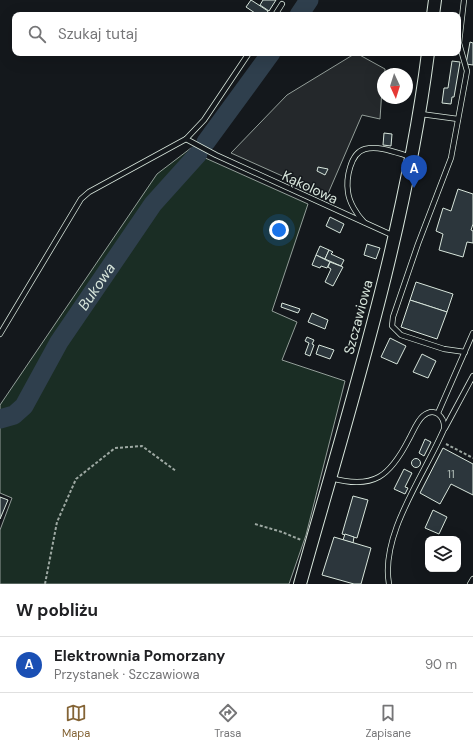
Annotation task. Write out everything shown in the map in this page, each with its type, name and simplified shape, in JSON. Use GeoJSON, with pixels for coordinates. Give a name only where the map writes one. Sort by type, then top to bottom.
{"type":"FeatureCollection","features":[{"type":"Feature","properties":{"kind":"street"},"geometry":{"type":"LineString","coordinates":[[433,12],[435,0]]}},
{"type":"Feature","properties":{"kind":"street","name":"Szczawiowa"},"geometry":{"type":"LineString","coordinates":[[300,584],[395,237],[420,114],[428,56]]}},
{"type":"Feature","properties":{"kind":"lane"},"geometry":{"type":"LineString","coordinates":[[461,26],[464,0]]}},
{"type":"Feature","properties":{"kind":"lane"},"geometry":{"type":"LineString","coordinates":[[277,12],[282,4]]}},
{"type":"Feature","properties":{"kind":"lane"},"geometry":{"type":"LineString","coordinates":[[461,50],[467,70],[450,158],[418,244],[393,317],[392,326],[401,336],[444,349],[465,352]]}},
{"type":"Feature","properties":{"kind":"lane"},"geometry":{"type":"LineString","coordinates":[[0,334],[81,199],[89,192],[186,139],[204,120],[247,56]]}},
{"type":"Feature","properties":{"kind":"lane"},"geometry":{"type":"LineString","coordinates":[[420,114],[458,119]]}},
{"type":"Feature","properties":{"kind":"lane","name":"Kąkolowa"},"geometry":{"type":"LineString","coordinates":[[186,139],[216,155],[395,237]]}},
{"type":"Feature","properties":{"kind":"lane"},"geometry":{"type":"LineString","coordinates":[[367,224],[357,213],[348,193],[349,173],[356,154],[361,150],[372,148],[412,157]]}},
{"type":"Feature","properties":{"kind":"lane"},"geometry":{"type":"LineString","coordinates":[[438,413],[473,333]]}},
{"type":"Feature","properties":{"kind":"lane"},"geometry":{"type":"LineString","coordinates":[[389,584],[391,552],[400,517],[444,429],[473,376]]}},
{"type":"Feature","properties":{"kind":"lane"},"geometry":{"type":"LineString","coordinates":[[330,478],[359,482],[372,480],[383,475],[400,456],[422,417],[432,412],[438,413],[443,419],[444,429]]}},
{"type":"Feature","properties":{"kind":"lane"},"geometry":{"type":"LineString","coordinates":[[470,584],[473,579]]}},
{"type":"Feature","properties":{"kind":"path"},"geometry":{"type":"LineString","coordinates":[[439,440],[473,458]]}},
{"type":"Feature","properties":{"kind":"path"},"geometry":{"type":"LineString","coordinates":[[45,584],[57,522],[76,479],[115,448],[142,446],[176,471]]}},
{"type":"Feature","properties":{"kind":"path"},"geometry":{"type":"LineString","coordinates":[[255,524],[282,532],[311,545]]}},
{"type":"Feature","properties":{"kind":"green space"},"geometry":{"type":"Polygon","coordinates":[[[191,148],[203,157],[308,204],[272,311],[297,322],[282,360],[345,381],[306,535],[289,584],[0,584],[0,530],[12,498],[0,493],[0,405],[157,174],[191,148]]]}},
{"type":"Feature","properties":{"kind":"shaded area"},"geometry":{"type":"Polygon","coordinates":[[[351,56],[361,56],[383,68],[377,68],[377,104],[381,104],[380,119],[362,115],[327,196],[231,153],[287,95],[351,56]]]}},
{"type":"Feature","properties":{"kind":"building"},"geometry":{"type":"Polygon","coordinates":[[[251,0],[268,11],[254,12],[246,7],[251,0]]]}},
{"type":"Feature","properties":{"kind":"building"},"geometry":{"type":"Polygon","coordinates":[[[263,0],[276,0],[269,11],[260,5],[263,0]]]}},
{"type":"Feature","properties":{"kind":"building"},"geometry":{"type":"Polygon","coordinates":[[[470,42],[473,43],[473,65],[466,64],[470,42]]]}},
{"type":"Feature","properties":{"kind":"building"},"geometry":{"type":"Polygon","coordinates":[[[452,61],[460,62],[454,97],[452,97],[451,104],[442,103],[444,88],[448,88],[452,61]]]}},
{"type":"Feature","properties":{"kind":"building"},"geometry":{"type":"Polygon","coordinates":[[[384,133],[392,134],[391,146],[383,145],[384,133]]]}},
{"type":"Feature","properties":{"kind":"building"},"geometry":{"type":"Polygon","coordinates":[[[318,167],[328,169],[325,175],[317,171],[318,167]]]}},
{"type":"Feature","properties":{"kind":"building"},"geometry":{"type":"Polygon","coordinates":[[[458,189],[473,194],[473,224],[471,230],[473,231],[473,243],[467,242],[463,257],[439,250],[443,234],[436,231],[443,208],[451,211],[458,189]]]}},
{"type":"Feature","properties":{"kind":"building"},"geometry":{"type":"Polygon","coordinates":[[[330,217],[344,224],[340,233],[326,226],[330,217]]]}},
{"type":"Feature","properties":{"kind":"building"},"geometry":{"type":"Polygon","coordinates":[[[367,244],[380,248],[376,259],[364,255],[367,244]]]}},
{"type":"Feature","properties":{"kind":"building"},"geometry":{"type":"Polygon","coordinates":[[[320,246],[329,250],[325,259],[316,255],[320,246]]]}},
{"type":"Feature","properties":{"kind":"building"},"geometry":{"type":"Polygon","coordinates":[[[329,250],[333,252],[331,254],[344,260],[341,266],[325,259],[329,250]]]}},
{"type":"Feature","properties":{"kind":"building"},"geometry":{"type":"Polygon","coordinates":[[[316,255],[330,262],[327,268],[321,266],[320,268],[312,265],[316,255]]]}},
{"type":"Feature","properties":{"kind":"building"},"geometry":{"type":"Polygon","coordinates":[[[330,262],[343,267],[333,286],[325,282],[331,269],[328,267],[330,262]]]}},
{"type":"Feature","properties":{"kind":"building"},"geometry":{"type":"Polygon","coordinates":[[[416,282],[453,294],[447,312],[410,300],[416,282]]]}},
{"type":"Feature","properties":{"kind":"building"},"geometry":{"type":"Polygon","coordinates":[[[410,300],[447,312],[437,339],[401,327],[410,300]]]}},
{"type":"Feature","properties":{"kind":"building"},"geometry":{"type":"Polygon","coordinates":[[[282,303],[300,309],[298,313],[281,307],[282,303]]]}},
{"type":"Feature","properties":{"kind":"building"},"geometry":{"type":"Polygon","coordinates":[[[312,313],[328,320],[325,329],[308,322],[312,313]]]}},
{"type":"Feature","properties":{"kind":"building"},"geometry":{"type":"Polygon","coordinates":[[[307,337],[314,340],[312,344],[314,345],[310,356],[305,354],[309,343],[305,341],[307,337]]]}},
{"type":"Feature","properties":{"kind":"building"},"geometry":{"type":"Polygon","coordinates":[[[390,338],[406,346],[397,364],[381,357],[390,338]]]}},
{"type":"Feature","properties":{"kind":"building"},"geometry":{"type":"Polygon","coordinates":[[[319,345],[334,350],[330,359],[316,354],[319,345]]]}},
{"type":"Feature","properties":{"kind":"building"},"geometry":{"type":"Polygon","coordinates":[[[422,354],[436,361],[428,378],[413,372],[422,354]]]}},
{"type":"Feature","properties":{"kind":"building"},"geometry":{"type":"Polygon","coordinates":[[[425,439],[431,442],[424,456],[419,453],[425,439]]]}},
{"type":"Feature","properties":{"kind":"building"},"geometry":{"type":"Polygon","coordinates":[[[443,448],[473,464],[473,495],[451,484],[440,504],[420,493],[443,448]]]}},
{"type":"Feature","properties":{"kind":"building"},"geometry":{"type":"Polygon","coordinates":[[[416,458],[421,463],[416,468],[411,463],[416,458]]]}},
{"type":"Feature","properties":{"kind":"building"},"geometry":{"type":"Polygon","coordinates":[[[404,469],[412,473],[405,487],[408,488],[405,494],[394,489],[404,469]]]}},
{"type":"Feature","properties":{"kind":"building"},"geometry":{"type":"Polygon","coordinates":[[[353,496],[368,500],[357,538],[342,534],[353,496]]]}},
{"type":"Feature","properties":{"kind":"building"},"geometry":{"type":"Polygon","coordinates":[[[0,497],[8,500],[0,519],[0,497]]]}},
{"type":"Feature","properties":{"kind":"building"},"geometry":{"type":"Polygon","coordinates":[[[433,510],[447,517],[439,534],[425,528],[433,510]]]}},
{"type":"Feature","properties":{"kind":"building"},"geometry":{"type":"Polygon","coordinates":[[[345,534],[354,537],[353,543],[343,540],[345,534]]]}},
{"type":"Feature","properties":{"kind":"building"},"geometry":{"type":"Polygon","coordinates":[[[334,537],[371,548],[361,584],[354,584],[322,575],[334,537]]]}},
{"type":"Feature","properties":{"kind":"waterway","name":"Bukowa"},"geometry":{"type":"LineString","coordinates":[[301,12],[309,0]]}},
{"type":"Feature","properties":{"kind":"waterway","name":"Bukowa"},"geometry":{"type":"LineString","coordinates":[[206,142],[269,56]]}},
{"type":"Feature","properties":{"kind":"waterway","name":"Bukowa"},"geometry":{"type":"LineString","coordinates":[[0,419],[14,415],[24,406],[59,342],[153,204],[198,154]]}},
{"type":"Feature","properties":{"kind":"place","name":"Elektrownia Pomorzany"},"geometry":{"type":"Point","coordinates":[414,188]}}]}
